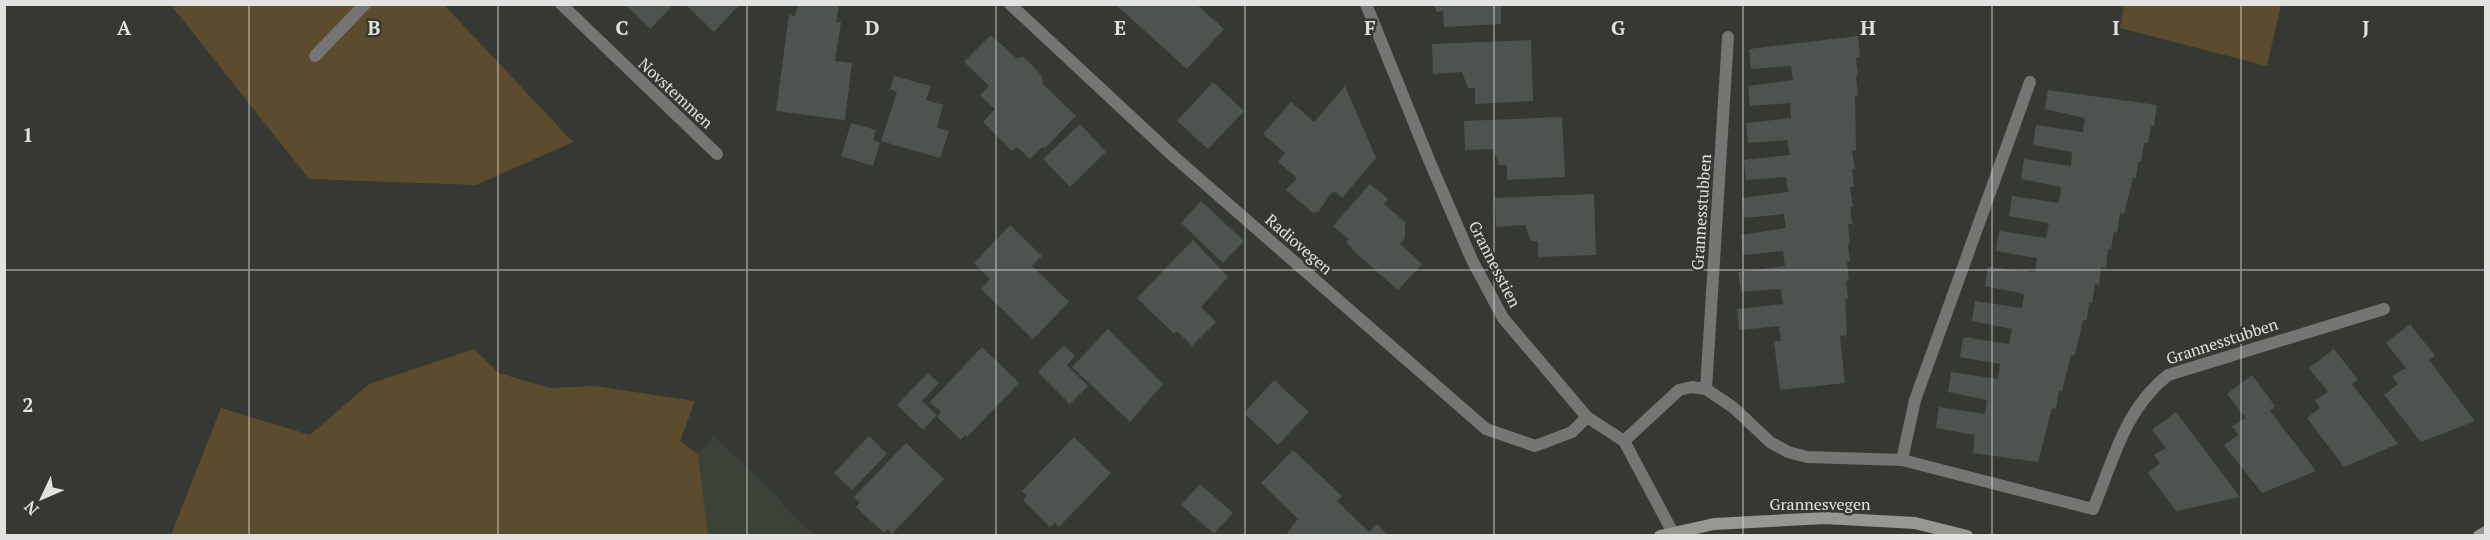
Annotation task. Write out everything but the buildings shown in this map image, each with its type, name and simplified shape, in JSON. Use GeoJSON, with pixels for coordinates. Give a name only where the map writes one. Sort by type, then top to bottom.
{"type":"FeatureCollection","features":[{"type":"Feature","properties":{"kind":"street"},"geometry":{"type":"LineString","coordinates":[[315,56],[365,4]]}},
{"type":"Feature","properties":{"kind":"street","name":"Novstemmen"},"geometry":{"type":"LineString","coordinates":[[561,4],[717,154]]}},
{"type":"Feature","properties":{"kind":"street","name":"Radiovegen"},"geometry":{"type":"LineString","coordinates":[[1010,4],[1172,155],[1486,429],[1535,446],[1572,432],[1587,417]]}},
{"type":"Feature","properties":{"kind":"street","name":"Grannesstien"},"geometry":{"type":"LineString","coordinates":[[1366,4],[1437,180],[1472,260],[1503,318],[1587,417],[1624,441],[1666,533]]}},
{"type":"Feature","properties":{"kind":"street","name":"Grannesstubben"},"geometry":{"type":"LineString","coordinates":[[1728,37],[1706,389],[1734,408],[1770,441],[1788,452],[1807,457],[1902,460],[2094,509],[2131,414],[2150,390],[2168,375],[2384,309]]}},
{"type":"Feature","properties":{"kind":"street"},"geometry":{"type":"LineString","coordinates":[[1902,460],[1915,400],[2031,82]]}},
{"type":"Feature","properties":{"kind":"street"},"geometry":{"type":"LineString","coordinates":[[1624,441],[1679,390],[1692,387],[1706,389]]}},
{"type":"Feature","properties":{"kind":"street","name":"Grannesvegen"},"geometry":{"type":"LineString","coordinates":[[1666,533],[1714,524],[1826,518],[1915,523],[1967,536]]}},
{"type":"Feature","properties":{"kind":"street"},"geometry":{"type":"LineString","coordinates":[[2479,536],[2486,532]]}},
{"type":"Feature","properties":{"kind":"shaded area"},"geometry":{"type":"Polygon","coordinates":[[[2124,4],[2281,5],[2267,66],[2120,28],[2124,4]]]}},
{"type":"Feature","properties":{"kind":"shaded area"},"geometry":{"type":"Polygon","coordinates":[[[171,5],[444,5],[573,142],[476,185],[309,179],[171,5]]]}},
{"type":"Feature","properties":{"kind":"shaded area"},"geometry":{"type":"Polygon","coordinates":[[[474,349],[499,373],[550,388],[594,386],[695,401],[680,441],[698,454],[708,535],[171,535],[221,408],[310,435],[369,384],[474,349]]]}},
{"type":"Feature","properties":{"kind":"shaded area"},"geometry":{"type":"Polygon","coordinates":[[[714,436],[814,535],[708,535],[698,454],[714,436]]]}}]}
